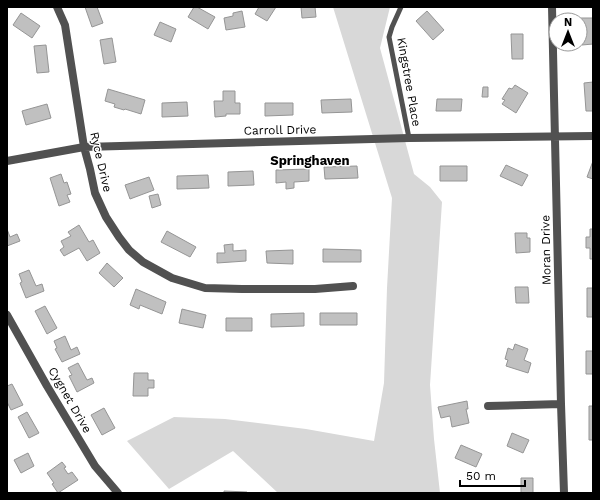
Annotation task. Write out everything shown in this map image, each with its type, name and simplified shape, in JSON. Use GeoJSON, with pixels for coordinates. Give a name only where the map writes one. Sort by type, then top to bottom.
{"type":"FeatureCollection","features":[{"type":"Feature","properties":{"kind":"street","name":"Ryce Drive"},"geometry":{"type":"LineString","coordinates":[[57,7],[65,25],[84,147],[95,193],[106,217],[129,250],[143,262],[172,278],[205,288],[308,289],[353,286]]}},
{"type":"Feature","properties":{"kind":"street","name":"Moran Drive"},"geometry":{"type":"LineString","coordinates":[[552,7],[564,493]]}},
{"type":"Feature","properties":{"kind":"street","name":"Carroll Drive"},"geometry":{"type":"LineString","coordinates":[[7,161],[84,147],[409,138],[593,136]]}},
{"type":"Feature","properties":{"kind":"street","name":"Cygnet Drive"},"geometry":{"type":"LineString","coordinates":[[7,315],[9,326],[95,466],[118,493]]}},
{"type":"Feature","properties":{"kind":"street"},"geometry":{"type":"LineString","coordinates":[[488,406],[561,404]]}},
{"type":"Feature","properties":{"kind":"lane","name":"Kingstree Place"},"geometry":{"type":"LineString","coordinates":[[401,7],[389,37],[409,138]]}},
{"type":"Feature","properties":{"kind":"shaded area"},"geometry":{"type":"Polygon","coordinates":[[[333,7],[390,7],[380,48],[414,174],[430,187],[442,202],[430,385],[440,493],[278,493],[233,451],[169,489],[127,441],[174,417],[225,419],[306,429],[374,441],[384,383],[392,198],[333,7]]]}},
{"type":"Feature","properties":{"kind":"building"},"geometry":{"type":"Polygon","coordinates":[[[85,7],[97,7],[103,23],[92,27],[85,7]]]}},
{"type":"Feature","properties":{"kind":"building"},"geometry":{"type":"Polygon","coordinates":[[[194,7],[197,7],[215,17],[208,29],[188,17],[194,7]]]}},
{"type":"Feature","properties":{"kind":"building"},"geometry":{"type":"Polygon","coordinates":[[[259,7],[276,7],[267,21],[255,14],[259,7]]]}},
{"type":"Feature","properties":{"kind":"building"},"geometry":{"type":"Polygon","coordinates":[[[301,7],[315,7],[316,17],[302,18],[301,7]]]}},
{"type":"Feature","properties":{"kind":"building"},"geometry":{"type":"Polygon","coordinates":[[[242,11],[245,27],[226,30],[224,18],[233,16],[233,13],[242,11]]]}},
{"type":"Feature","properties":{"kind":"building"},"geometry":{"type":"Polygon","coordinates":[[[427,11],[444,30],[433,40],[416,21],[427,11]]]}},
{"type":"Feature","properties":{"kind":"building"},"geometry":{"type":"Polygon","coordinates":[[[21,13],[40,26],[32,38],[13,25],[21,13]]]}},
{"type":"Feature","properties":{"kind":"building"},"geometry":{"type":"Polygon","coordinates":[[[588,18],[593,18],[593,44],[588,44],[588,18]]]}},
{"type":"Feature","properties":{"kind":"building"},"geometry":{"type":"Polygon","coordinates":[[[160,22],[176,29],[171,42],[154,35],[160,22]]]}},
{"type":"Feature","properties":{"kind":"building"},"geometry":{"type":"Polygon","coordinates":[[[511,34],[523,34],[523,59],[512,59],[511,34]]]}},
{"type":"Feature","properties":{"kind":"building"},"geometry":{"type":"Polygon","coordinates":[[[112,38],[116,62],[104,64],[100,40],[112,38]]]}},
{"type":"Feature","properties":{"kind":"building"},"geometry":{"type":"Polygon","coordinates":[[[46,45],[49,72],[37,73],[34,46],[46,45]]]}},
{"type":"Feature","properties":{"kind":"building"},"geometry":{"type":"Polygon","coordinates":[[[593,82],[593,111],[586,111],[584,83],[593,82]]]}},
{"type":"Feature","properties":{"kind":"building"},"geometry":{"type":"Polygon","coordinates":[[[515,85],[528,93],[516,113],[502,104],[505,100],[502,99],[509,88],[512,89],[515,85]]]}},
{"type":"Feature","properties":{"kind":"building"},"geometry":{"type":"Polygon","coordinates":[[[483,87],[488,87],[488,97],[482,97],[483,87]]]}},
{"type":"Feature","properties":{"kind":"building"},"geometry":{"type":"Polygon","coordinates":[[[108,89],[145,100],[141,114],[114,107],[115,104],[105,101],[108,89]]]}},
{"type":"Feature","properties":{"kind":"building"},"geometry":{"type":"Polygon","coordinates":[[[223,91],[235,91],[235,103],[240,103],[240,114],[226,114],[226,116],[215,117],[214,101],[223,101],[223,91]]]}},
{"type":"Feature","properties":{"kind":"building"},"geometry":{"type":"Polygon","coordinates":[[[351,99],[352,112],[322,113],[321,100],[351,99]]]}},
{"type":"Feature","properties":{"kind":"building"},"geometry":{"type":"Polygon","coordinates":[[[437,99],[462,99],[461,111],[436,111],[437,99]]]}},
{"type":"Feature","properties":{"kind":"building"},"geometry":{"type":"Polygon","coordinates":[[[187,102],[188,116],[162,117],[162,103],[187,102]]]}},
{"type":"Feature","properties":{"kind":"building"},"geometry":{"type":"Polygon","coordinates":[[[265,103],[293,103],[293,115],[265,116],[265,103]]]}},
{"type":"Feature","properties":{"kind":"building"},"geometry":{"type":"Polygon","coordinates":[[[47,104],[51,118],[26,125],[22,111],[47,104]]]}},
{"type":"Feature","properties":{"kind":"building"},"geometry":{"type":"Polygon","coordinates":[[[593,161],[593,179],[587,177],[593,161]]]}},
{"type":"Feature","properties":{"kind":"building"},"geometry":{"type":"Polygon","coordinates":[[[506,165],[528,175],[522,186],[500,176],[506,165]]]}},
{"type":"Feature","properties":{"kind":"building"},"geometry":{"type":"Polygon","coordinates":[[[357,166],[358,178],[325,179],[324,167],[357,166]]]}},
{"type":"Feature","properties":{"kind":"building"},"geometry":{"type":"Polygon","coordinates":[[[440,166],[467,166],[467,181],[440,181],[440,166]]]}},
{"type":"Feature","properties":{"kind":"building"},"geometry":{"type":"Polygon","coordinates":[[[309,169],[309,181],[294,182],[294,188],[286,189],[286,182],[276,183],[276,170],[309,169]]]}},
{"type":"Feature","properties":{"kind":"building"},"geometry":{"type":"Polygon","coordinates":[[[253,171],[254,185],[228,186],[228,172],[253,171]]]}},
{"type":"Feature","properties":{"kind":"building"},"geometry":{"type":"Polygon","coordinates":[[[61,174],[64,183],[67,182],[71,194],[67,195],[70,202],[59,206],[50,178],[61,174]]]}},
{"type":"Feature","properties":{"kind":"building"},"geometry":{"type":"Polygon","coordinates":[[[208,175],[209,188],[177,189],[177,176],[208,175]]]}},
{"type":"Feature","properties":{"kind":"building"},"geometry":{"type":"Polygon","coordinates":[[[149,177],[154,190],[130,199],[125,185],[149,177]]]}},
{"type":"Feature","properties":{"kind":"building"},"geometry":{"type":"Polygon","coordinates":[[[158,194],[161,205],[152,208],[149,196],[158,194]]]}},
{"type":"Feature","properties":{"kind":"building"},"geometry":{"type":"Polygon","coordinates":[[[79,225],[89,242],[93,240],[100,253],[87,261],[79,248],[64,256],[60,250],[64,247],[61,241],[71,236],[68,232],[79,225]]]}},
{"type":"Feature","properties":{"kind":"building"},"geometry":{"type":"Polygon","coordinates":[[[7,229],[10,237],[17,234],[20,241],[7,246],[7,229]]]}},
{"type":"Feature","properties":{"kind":"building"},"geometry":{"type":"Polygon","coordinates":[[[590,229],[593,229],[593,259],[590,259],[590,248],[586,248],[586,237],[590,237],[590,229]]]}},
{"type":"Feature","properties":{"kind":"building"},"geometry":{"type":"Polygon","coordinates":[[[167,231],[196,247],[190,257],[161,242],[167,231]]]}},
{"type":"Feature","properties":{"kind":"building"},"geometry":{"type":"Polygon","coordinates":[[[515,233],[527,233],[527,238],[530,238],[530,252],[516,253],[515,233]]]}},
{"type":"Feature","properties":{"kind":"building"},"geometry":{"type":"Polygon","coordinates":[[[233,244],[233,251],[246,250],[246,261],[217,263],[217,253],[225,253],[224,245],[233,244]]]}},
{"type":"Feature","properties":{"kind":"building"},"geometry":{"type":"Polygon","coordinates":[[[323,249],[361,250],[361,262],[323,262],[323,249]]]}},
{"type":"Feature","properties":{"kind":"building"},"geometry":{"type":"Polygon","coordinates":[[[293,250],[293,264],[267,263],[266,251],[293,250]]]}},
{"type":"Feature","properties":{"kind":"building"},"geometry":{"type":"Polygon","coordinates":[[[107,263],[123,278],[114,287],[99,273],[107,263]]]}},
{"type":"Feature","properties":{"kind":"building"},"geometry":{"type":"Polygon","coordinates":[[[29,270],[36,286],[42,284],[44,291],[26,298],[20,283],[22,282],[19,274],[29,270]]]}},
{"type":"Feature","properties":{"kind":"building"},"geometry":{"type":"Polygon","coordinates":[[[515,287],[528,287],[529,303],[516,303],[515,287]]]}},
{"type":"Feature","properties":{"kind":"building"},"geometry":{"type":"Polygon","coordinates":[[[587,288],[593,288],[593,317],[587,317],[587,288]]]}},
{"type":"Feature","properties":{"kind":"building"},"geometry":{"type":"Polygon","coordinates":[[[136,289],[166,302],[162,314],[140,305],[139,309],[130,305],[136,289]]]}},
{"type":"Feature","properties":{"kind":"building"},"geometry":{"type":"Polygon","coordinates":[[[45,306],[57,328],[47,334],[35,311],[45,306]]]}},
{"type":"Feature","properties":{"kind":"building"},"geometry":{"type":"Polygon","coordinates":[[[182,309],[206,315],[203,328],[179,323],[182,309]]]}},
{"type":"Feature","properties":{"kind":"building"},"geometry":{"type":"Polygon","coordinates":[[[304,313],[304,326],[271,327],[271,314],[304,313]]]}},
{"type":"Feature","properties":{"kind":"building"},"geometry":{"type":"Polygon","coordinates":[[[320,313],[357,313],[357,325],[320,325],[320,313]]]}},
{"type":"Feature","properties":{"kind":"building"},"geometry":{"type":"Polygon","coordinates":[[[226,318],[252,318],[252,331],[226,331],[226,318]]]}},
{"type":"Feature","properties":{"kind":"building"},"geometry":{"type":"Polygon","coordinates":[[[65,336],[71,350],[77,347],[80,354],[62,362],[55,349],[57,348],[54,341],[65,336]]]}},
{"type":"Feature","properties":{"kind":"building"},"geometry":{"type":"Polygon","coordinates":[[[515,344],[528,349],[524,360],[531,363],[528,373],[506,366],[508,360],[505,359],[508,348],[513,350],[515,344]]]}},
{"type":"Feature","properties":{"kind":"building"},"geometry":{"type":"Polygon","coordinates":[[[586,351],[593,351],[593,374],[586,374],[586,351]]]}},
{"type":"Feature","properties":{"kind":"building"},"geometry":{"type":"Polygon","coordinates":[[[78,363],[87,380],[92,378],[94,383],[77,392],[69,376],[72,375],[68,368],[78,363]]]}},
{"type":"Feature","properties":{"kind":"building"},"geometry":{"type":"Polygon","coordinates":[[[134,373],[148,373],[148,380],[154,380],[154,388],[148,388],[148,396],[133,396],[134,373]]]}},
{"type":"Feature","properties":{"kind":"building"},"geometry":{"type":"Polygon","coordinates":[[[12,384],[23,405],[11,410],[7,402],[7,386],[12,384]]]}},
{"type":"Feature","properties":{"kind":"building"},"geometry":{"type":"Polygon","coordinates":[[[467,401],[468,409],[466,409],[469,423],[452,427],[450,416],[441,418],[438,407],[467,401]]]}},
{"type":"Feature","properties":{"kind":"building"},"geometry":{"type":"Polygon","coordinates":[[[589,406],[593,406],[593,440],[589,440],[589,406]]]}},
{"type":"Feature","properties":{"kind":"building"},"geometry":{"type":"Polygon","coordinates":[[[104,408],[115,428],[102,435],[91,415],[104,408]]]}},
{"type":"Feature","properties":{"kind":"building"},"geometry":{"type":"Polygon","coordinates":[[[27,412],[39,433],[29,438],[18,417],[27,412]]]}},
{"type":"Feature","properties":{"kind":"building"},"geometry":{"type":"Polygon","coordinates":[[[512,433],[529,440],[523,453],[507,446],[512,433]]]}},
{"type":"Feature","properties":{"kind":"building"},"geometry":{"type":"Polygon","coordinates":[[[461,445],[482,454],[476,467],[455,458],[461,445]]]}},
{"type":"Feature","properties":{"kind":"building"},"geometry":{"type":"Polygon","coordinates":[[[28,453],[34,466],[21,473],[14,460],[28,453]]]}},
{"type":"Feature","properties":{"kind":"building"},"geometry":{"type":"Polygon","coordinates":[[[62,462],[66,467],[64,468],[68,474],[72,472],[78,480],[58,493],[52,484],[54,483],[47,473],[62,462]]]}},
{"type":"Feature","properties":{"kind":"building"},"geometry":{"type":"Polygon","coordinates":[[[521,478],[533,478],[533,493],[521,493],[521,478]]]}},
{"type":"Feature","properties":{"kind":"building"},"geometry":{"type":"Polygon","coordinates":[[[224,491],[247,492],[247,493],[224,493],[224,491]]]}},
{"type":"Feature","properties":{"kind":"district","name":"Springhaven"},"geometry":{"type":"Point","coordinates":[310,160]}}]}
